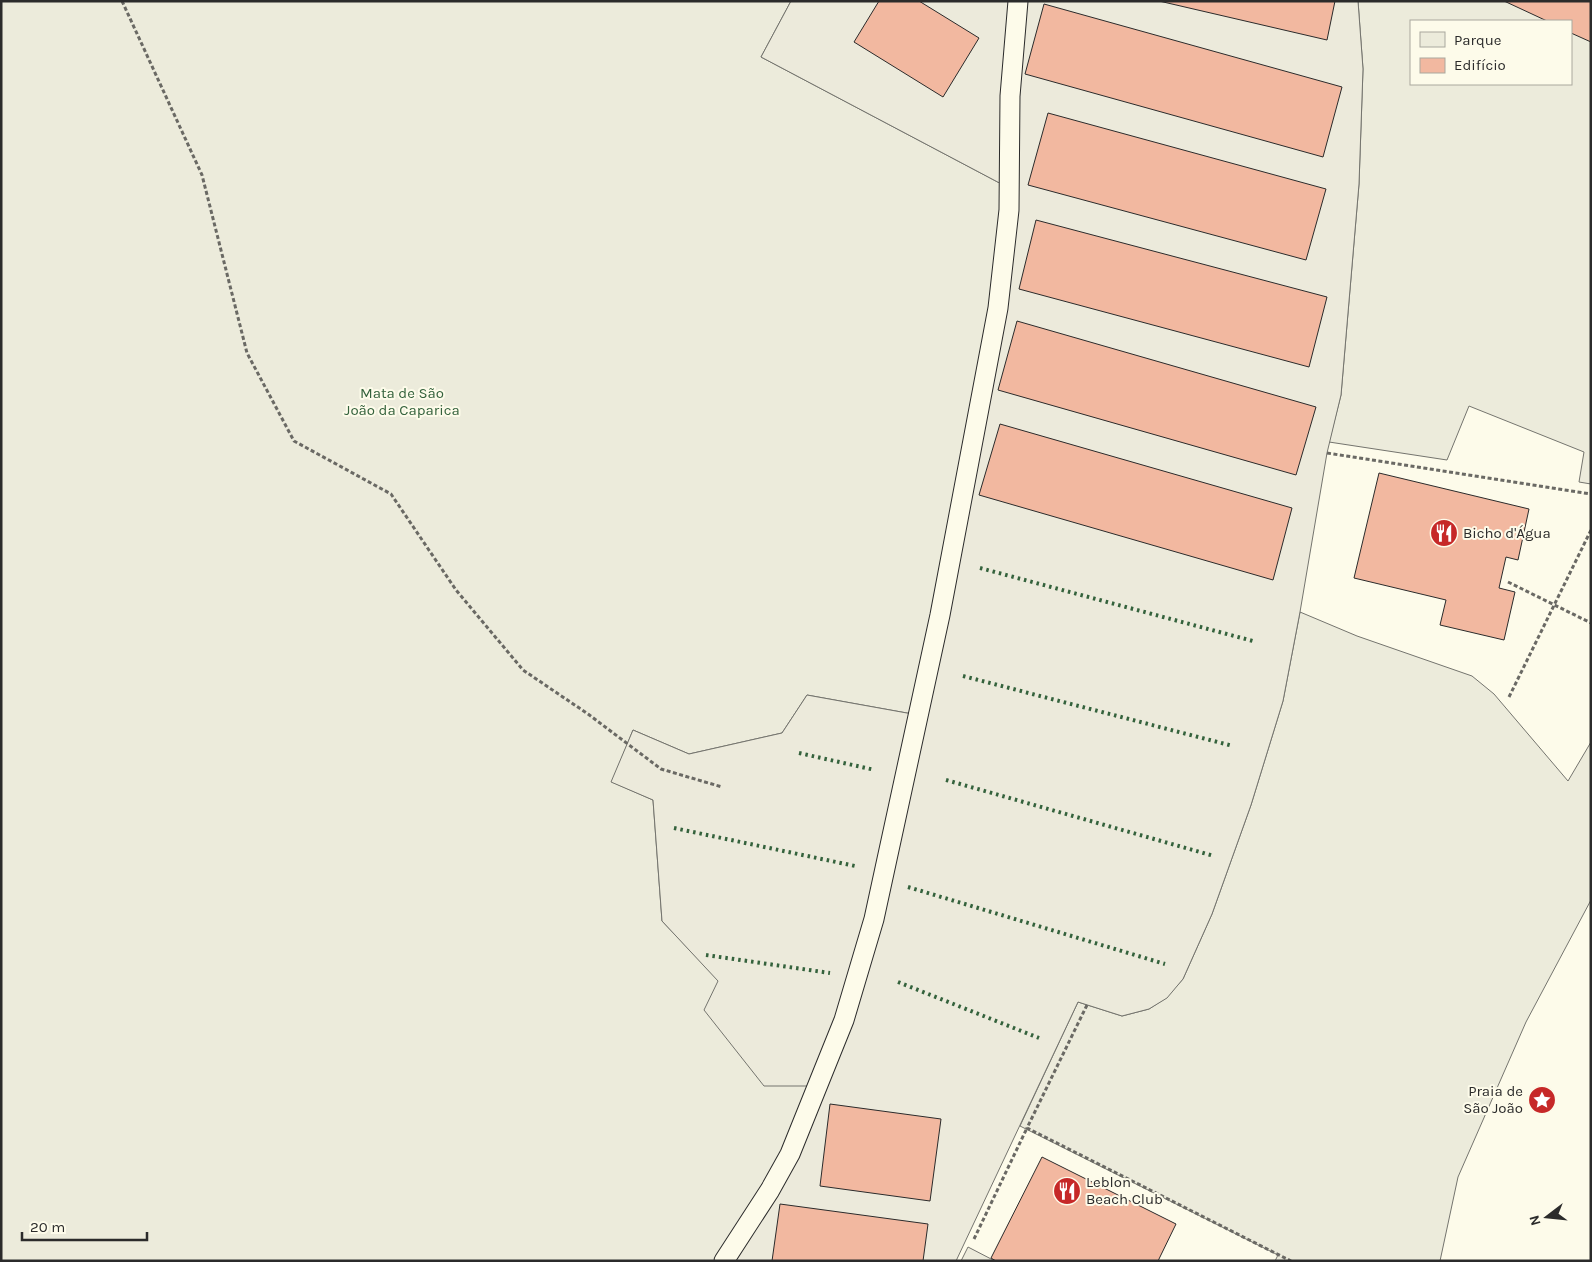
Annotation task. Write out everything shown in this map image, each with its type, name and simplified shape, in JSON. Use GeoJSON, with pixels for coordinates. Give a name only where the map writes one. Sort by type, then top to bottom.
{"type":"FeatureCollection","features":[{"type":"Feature","properties":{"kind":"lane"},"geometry":{"type":"LineString","coordinates":[[724,1261],[770,1190],[790,1154],[844,1020],[874,918],[940,615],[998,308],[1009,210],[1010,96],[1018,1]]}},
{"type":"Feature","properties":{"kind":"path"},"geometry":{"type":"LineString","coordinates":[[122,1],[202,175],[247,353],[294,441],[391,494],[456,590],[523,670],[588,714],[661,769],[722,787]]}},
{"type":"Feature","properties":{"kind":"path"},"geometry":{"type":"LineString","coordinates":[[1327,453],[1591,494]]}},
{"type":"Feature","properties":{"kind":"path"},"geometry":{"type":"LineString","coordinates":[[1509,697],[1591,530]]}},
{"type":"Feature","properties":{"kind":"path"},"geometry":{"type":"LineString","coordinates":[[1508,582],[1591,623]]}},
{"type":"Feature","properties":{"kind":"path"},"geometry":{"type":"LineString","coordinates":[[974,1239],[1087,1005]]}},
{"type":"Feature","properties":{"kind":"path"},"geometry":{"type":"LineString","coordinates":[[1027,1128],[1291,1261]]}},
{"type":"Feature","properties":{"kind":"green space","name":"Mata de São João da Caparica"},"geometry":{"type":"Polygon","coordinates":[[[1,1],[791,1],[761,57],[1009,188],[1009,210],[918,715],[807,695],[782,733],[689,754],[633,730],[612,782],[653,800],[662,921],[819,1086],[724,1261],[1,1261],[1,1]]]}},
{"type":"Feature","properties":{"kind":"green space"},"geometry":{"type":"Polygon","coordinates":[[[1358,1],[1591,1],[1591,484],[1579,482],[1584,452],[1469,406],[1447,460],[1329,442],[1341,395],[1359,184],[1363,69],[1358,1]]]}},
{"type":"Feature","properties":{"kind":"green space"},"geometry":{"type":"Polygon","coordinates":[[[1300,612],[1357,636],[1472,676],[1494,694],[1568,781],[1591,742],[1591,900],[1526,1022],[1458,1177],[1440,1261],[1275,1261],[1278,1255],[1020,1126],[1078,1002],[1122,1016],[1149,1009],[1166,998],[1183,979],[1212,914],[1251,805],[1283,701],[1300,612]]]}},
{"type":"Feature","properties":{"kind":"green space"},"geometry":{"type":"Polygon","coordinates":[[[968,1247],[995,1261],[961,1261],[968,1247]]]}},
{"type":"Feature","properties":{"kind":"shaded area"},"geometry":{"type":"Polygon","coordinates":[[[791,1],[1358,1],[1363,69],[1359,184],[1341,395],[1327,453],[1283,701],[1251,805],[1212,914],[1183,979],[1167,998],[1149,1009],[1122,1016],[1078,1002],[956,1261],[724,1261],[818,1086],[764,1086],[704,1010],[718,981],[662,921],[653,800],[611,782],[633,730],[689,754],[782,733],[807,695],[918,715],[940,615],[1009,188],[761,57],[791,1]]]}},
{"type":"Feature","properties":{"kind":"building"},"geometry":{"type":"Polygon","coordinates":[[[879,1],[919,1],[979,38],[943,97],[854,42],[879,1]]]}},
{"type":"Feature","properties":{"kind":"building"},"geometry":{"type":"Polygon","coordinates":[[[1159,1],[1335,1],[1327,40],[1159,1]]]}},
{"type":"Feature","properties":{"kind":"building"},"geometry":{"type":"Polygon","coordinates":[[[1504,1],[1591,1],[1591,42],[1572,33],[1572,20],[1545,20],[1504,1]]]}},
{"type":"Feature","properties":{"kind":"building"},"geometry":{"type":"Polygon","coordinates":[[[1044,4],[1342,87],[1323,157],[1025,74],[1044,4]]]}},
{"type":"Feature","properties":{"kind":"building"},"geometry":{"type":"Polygon","coordinates":[[[1048,113],[1326,189],[1306,260],[1028,185],[1048,113]]]}},
{"type":"Feature","properties":{"kind":"building"},"geometry":{"type":"Polygon","coordinates":[[[1036,220],[1327,297],[1309,367],[1019,289],[1036,220]]]}},
{"type":"Feature","properties":{"kind":"building"},"geometry":{"type":"Polygon","coordinates":[[[1017,321],[1316,407],[1296,475],[998,390],[1017,321]]]}},
{"type":"Feature","properties":{"kind":"building"},"geometry":{"type":"Polygon","coordinates":[[[1000,424],[1292,508],[1273,580],[979,495],[1000,424]]]}},
{"type":"Feature","properties":{"kind":"building","name":"Bicho d'Água"},"geometry":{"type":"Polygon","coordinates":[[[1379,473],[1529,509],[1518,560],[1506,557],[1499,588],[1515,592],[1504,640],[1440,625],[1446,600],[1354,578],[1379,473]]]}},
{"type":"Feature","properties":{"kind":"building"},"geometry":{"type":"Polygon","coordinates":[[[830,1104],[941,1119],[930,1201],[820,1186],[830,1104]]]}},
{"type":"Feature","properties":{"kind":"building","name":"Leblon Beach Club"},"geometry":{"type":"Polygon","coordinates":[[[1042,1157],[1176,1224],[1158,1261],[996,1261],[991,1258],[1042,1157]]]}},
{"type":"Feature","properties":{"kind":"building"},"geometry":{"type":"Polygon","coordinates":[[[780,1204],[928,1224],[923,1261],[772,1261],[780,1204]]]}},
{"type":"Feature","properties":{"kind":"hedge"},"geometry":{"type":"LineString","coordinates":[[980,568],[1253,641]]}},
{"type":"Feature","properties":{"kind":"hedge"},"geometry":{"type":"LineString","coordinates":[[963,676],[1233,746]]}},
{"type":"Feature","properties":{"kind":"hedge"},"geometry":{"type":"LineString","coordinates":[[799,753],[875,770]]}},
{"type":"Feature","properties":{"kind":"hedge"},"geometry":{"type":"LineString","coordinates":[[946,780],[1214,856]]}},
{"type":"Feature","properties":{"kind":"hedge"},"geometry":{"type":"LineString","coordinates":[[674,828],[855,866]]}},
{"type":"Feature","properties":{"kind":"hedge"},"geometry":{"type":"LineString","coordinates":[[908,887],[1165,964]]}},
{"type":"Feature","properties":{"kind":"hedge"},"geometry":{"type":"LineString","coordinates":[[706,955],[830,973]]}},
{"type":"Feature","properties":{"kind":"hedge"},"geometry":{"type":"LineString","coordinates":[[898,982],[1039,1038]]}},
{"type":"Feature","properties":{"kind":"place","name":"Bicho d'Água"},"geometry":{"type":"Point","coordinates":[1444,533]}},
{"type":"Feature","properties":{"kind":"place","name":"Praia de São João"},"geometry":{"type":"Point","coordinates":[1542,1100]}},
{"type":"Feature","properties":{"kind":"place","name":"Leblon Beach Club"},"geometry":{"type":"Point","coordinates":[1067,1191]}}]}
